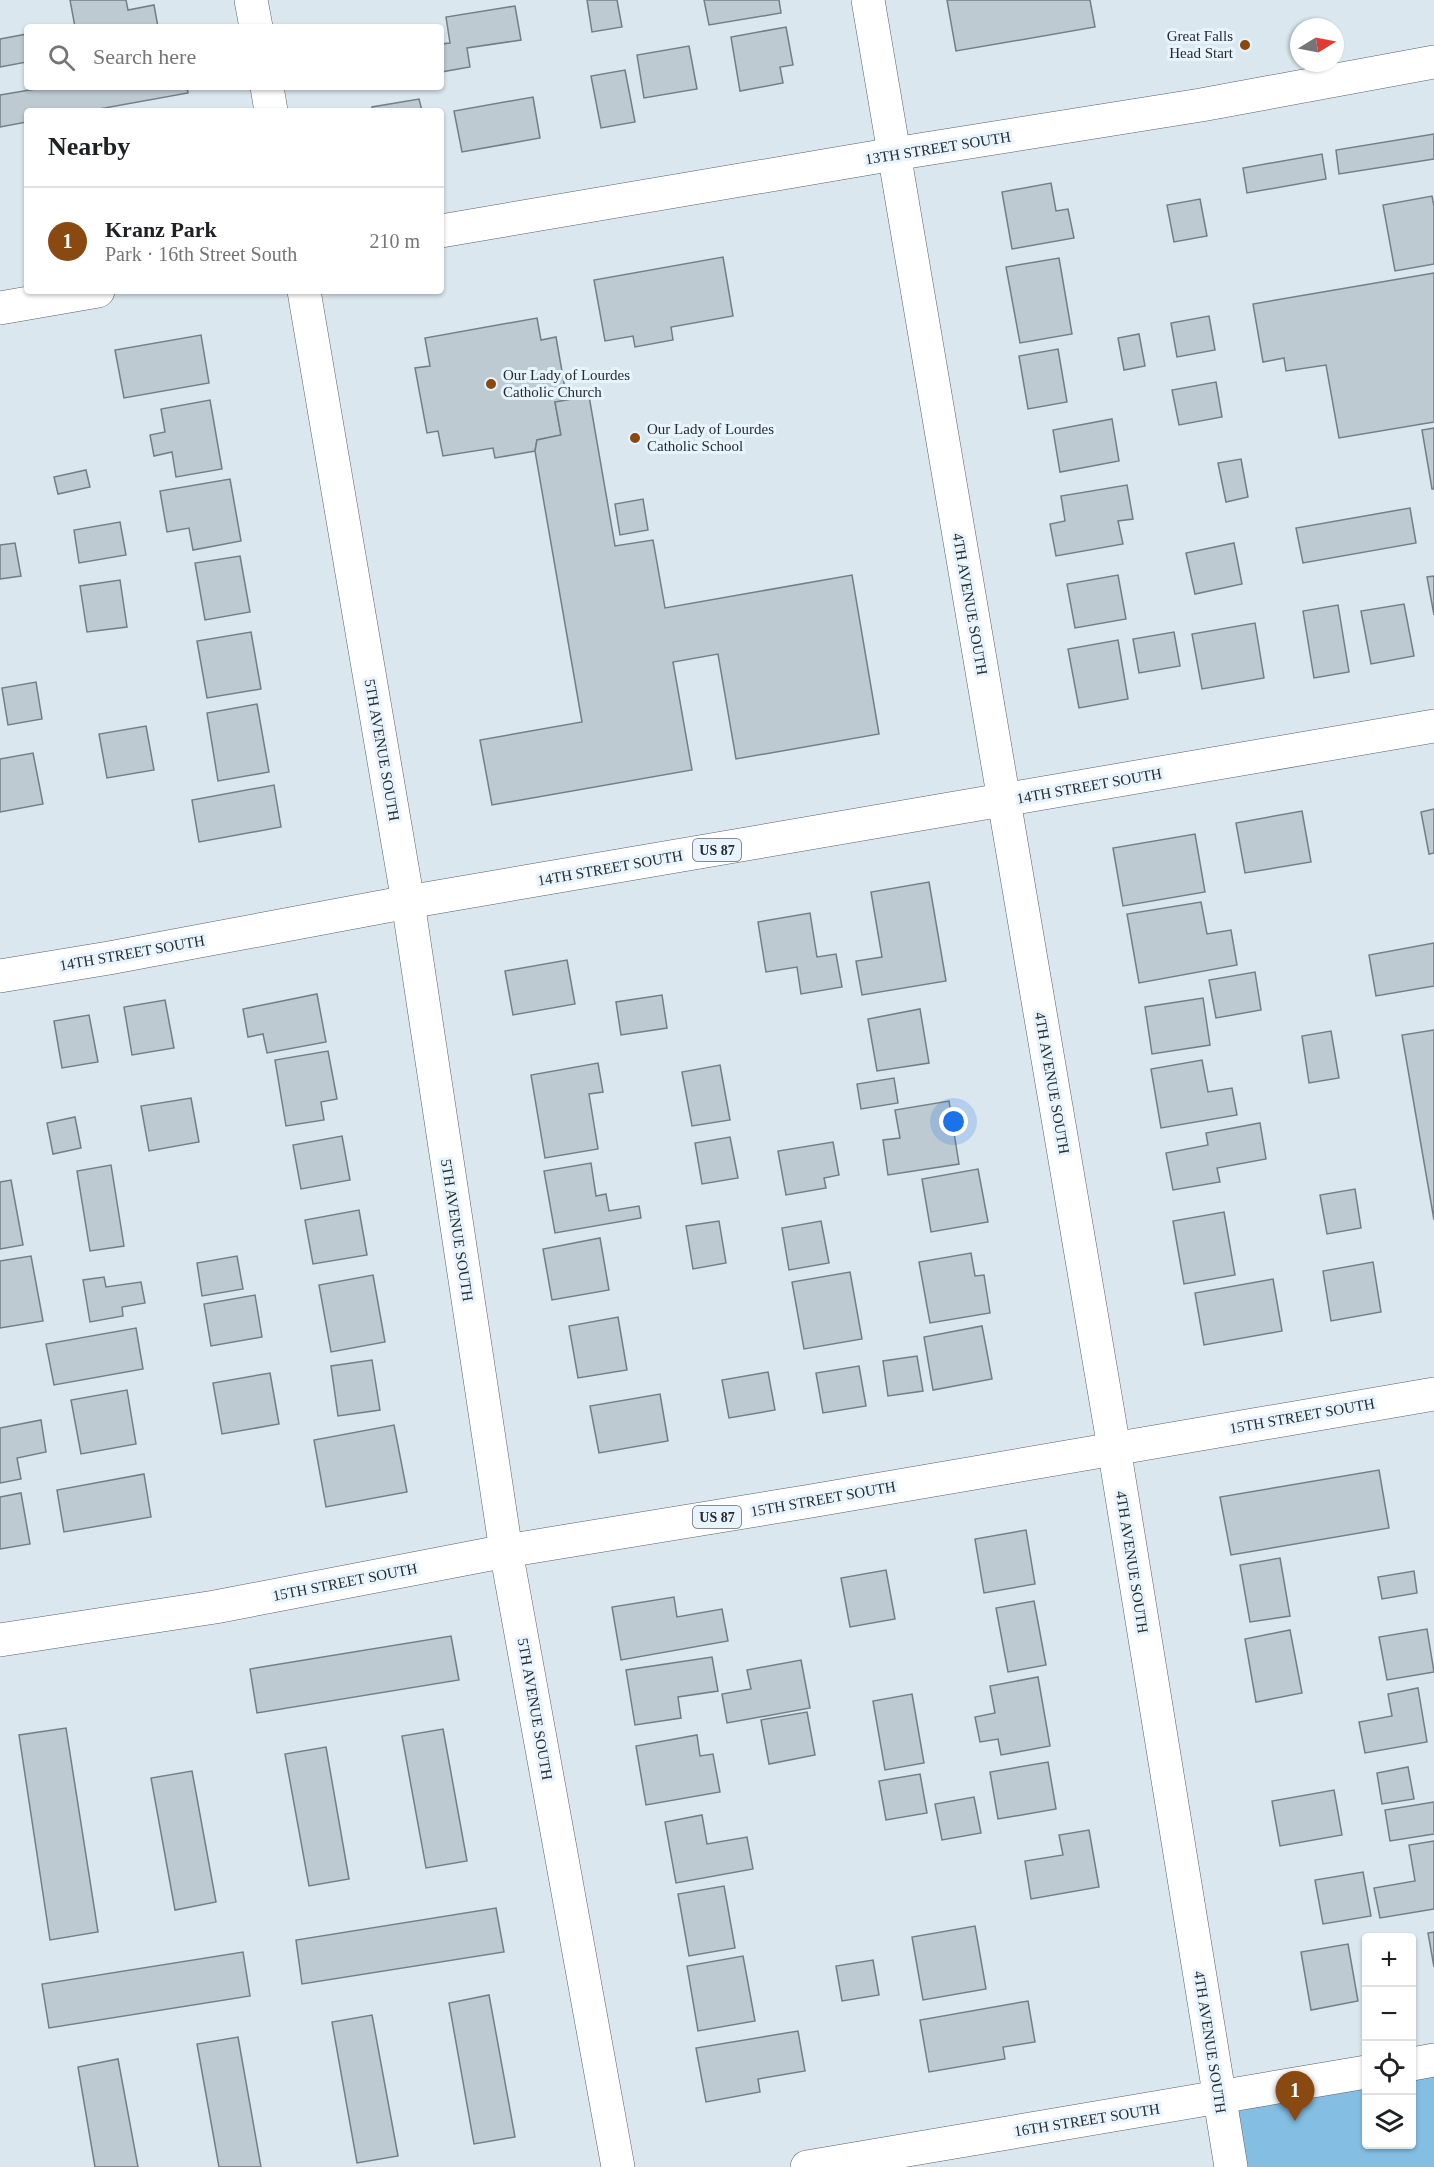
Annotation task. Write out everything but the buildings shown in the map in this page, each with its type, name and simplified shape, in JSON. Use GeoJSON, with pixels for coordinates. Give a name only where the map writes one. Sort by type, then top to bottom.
{"type":"FeatureCollection","features":[{"type":"Feature","properties":{"kind":"street"},"geometry":{"type":"LineString","coordinates":[[251,0],[255,24]]}},
{"type":"Feature","properties":{"kind":"street","name":"4TH AVENUE SOUTH"},"geometry":{"type":"LineString","coordinates":[[868,0],[1114,1448],[1231,2167]]}},
{"type":"Feature","properties":{"kind":"street","name":"13TH STREET SOUTH"},"geometry":{"type":"LineString","coordinates":[[444,230],[894,154],[1202,105],[1434,62]]}},
{"type":"Feature","properties":{"kind":"street"},"geometry":{"type":"LineString","coordinates":[[268,90],[270,108]]}},
{"type":"Feature","properties":{"kind":"street"},"geometry":{"type":"LineString","coordinates":[[0,308],[81,294]]}},
{"type":"Feature","properties":{"kind":"street","name":"5TH AVENUE SOUTH"},"geometry":{"type":"LineString","coordinates":[[305,294],[408,902],[506,1551],[618,2167]]}},
{"type":"Feature","properties":{"kind":"street","name":"14TH STREET SOUTH"},"geometry":{"type":"LineString","coordinates":[[0,976],[408,902],[1434,726]]}},
{"type":"Feature","properties":{"kind":"street","name":"15TH STREET SOUTH"},"geometry":{"type":"LineString","coordinates":[[0,1640],[215,1607],[506,1551],[1434,1394]]}},
{"type":"Feature","properties":{"kind":"street"},"geometry":{"type":"LineString","coordinates":[[1416,2063],[1434,2061]]}},
{"type":"Feature","properties":{"kind":"street","name":"16TH STREET SOUTH"},"geometry":{"type":"LineString","coordinates":[[807,2167],[1362,2073]]}},
{"type":"Feature","properties":{"kind":"shaded area"},"geometry":{"type":"Polygon","coordinates":[[[1434,2060],[1434,2167],[1231,2167],[1219,2098],[1362,2073],[1362,2149],[1416,2149],[1416,2063],[1434,2060]]]}},
{"type":"Feature","properties":{"kind":"place","name":"Great Falls Head Start"},"geometry":{"type":"Point","coordinates":[1245,45]}},
{"type":"Feature","properties":{"kind":"place","name":"Our Lady of Lourdes Catholic Church"},"geometry":{"type":"Point","coordinates":[491,384]}},
{"type":"Feature","properties":{"kind":"place","name":"Our Lady of Lourdes Catholic School"},"geometry":{"type":"Point","coordinates":[635,438]}},
{"type":"Feature","properties":{"kind":"place","name":"Kranz Park"},"geometry":{"type":"Point","coordinates":[1295,2121]}}]}
